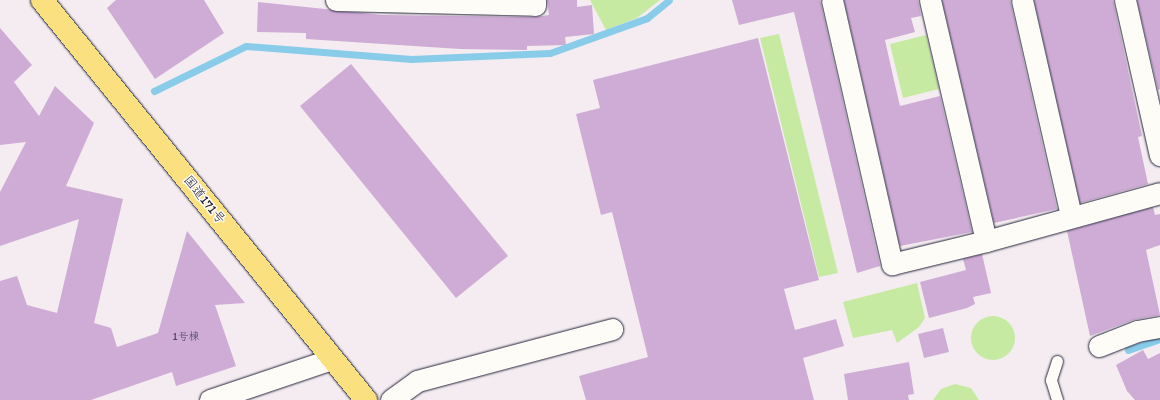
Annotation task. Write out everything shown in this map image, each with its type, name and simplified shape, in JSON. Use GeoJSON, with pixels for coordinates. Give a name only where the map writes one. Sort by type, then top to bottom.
{"type":"FeatureCollection","features":[{"type":"Feature","properties":{"kind":"highway","name":"国道171号"},"geometry":{"type":"LineString","coordinates":[[42,0],[366,400]]}},
{"type":"Feature","properties":{"kind":"street"},"geometry":{"type":"LineString","coordinates":[[336,0],[535,5],[535,0]]}},
{"type":"Feature","properties":{"kind":"street"},"geometry":{"type":"LineString","coordinates":[[832,0],[892,264],[986,241],[1072,216],[1160,193]]}},
{"type":"Feature","properties":{"kind":"street"},"geometry":{"type":"LineString","coordinates":[[930,0],[986,241]]}},
{"type":"Feature","properties":{"kind":"street"},"geometry":{"type":"LineString","coordinates":[[1022,0],[1072,216]]}},
{"type":"Feature","properties":{"kind":"street"},"geometry":{"type":"LineString","coordinates":[[1125,0],[1155,110],[1160,155]]}},
{"type":"Feature","properties":{"kind":"street"},"geometry":{"type":"LineString","coordinates":[[1099,346],[1137,331],[1160,327]]}},
{"type":"Feature","properties":{"kind":"street"},"geometry":{"type":"LineString","coordinates":[[391,400],[417,381],[612,329]]}},
{"type":"Feature","properties":{"kind":"street"},"geometry":{"type":"LineString","coordinates":[[210,400],[332,358]]}},
{"type":"Feature","properties":{"kind":"lane"},"geometry":{"type":"LineString","coordinates":[[1057,361],[1051,380],[1057,400]]}},
{"type":"Feature","properties":{"kind":"green space"},"geometry":{"type":"Polygon","coordinates":[[[590,0],[660,0],[637,18],[606,30],[590,0]]]}},
{"type":"Feature","properties":{"kind":"green space"},"geometry":{"type":"Polygon","coordinates":[[[779,34],[838,273],[819,277],[760,38],[779,34]]]}},
{"type":"Feature","properties":{"kind":"green space"},"geometry":{"type":"Polygon","coordinates":[[[926,35],[939,89],[903,98],[890,44],[926,35]]]}},
{"type":"Feature","properties":{"kind":"green space"},"geometry":{"type":"Polygon","coordinates":[[[917,283],[925,318],[919,327],[897,343],[892,330],[853,338],[843,302],[917,283]]]}},
{"type":"Feature","properties":{"kind":"green space"},"geometry":{"type":"Polygon","coordinates":[[[989,316],[997,316],[1009,322],[1015,334],[1015,342],[1009,354],[997,360],[989,360],[977,354],[971,342],[971,334],[977,322],[989,316]]]}},
{"type":"Feature","properties":{"kind":"green space"},"geometry":{"type":"Polygon","coordinates":[[[955,384],[971,388],[979,400],[933,400],[941,389],[955,384]]]}},
{"type":"Feature","properties":{"kind":"building"},"geometry":{"type":"Polygon","coordinates":[[[116,0],[204,0],[224,33],[155,79],[107,8],[116,0]]]}},
{"type":"Feature","properties":{"kind":"building"},"geometry":{"type":"Polygon","coordinates":[[[547,0],[577,0],[577,7],[592,5],[594,34],[565,37],[566,45],[527,46],[527,50],[460,49],[306,39],[306,33],[257,32],[258,2],[382,15],[535,17],[549,15],[547,0]]]}},
{"type":"Feature","properties":{"kind":"building"},"geometry":{"type":"Polygon","coordinates":[[[732,0],[820,0],[880,266],[857,273],[794,12],[739,25],[732,0]]]}},
{"type":"Feature","properties":{"kind":"building"},"geometry":{"type":"Polygon","coordinates":[[[844,0],[918,0],[921,16],[911,18],[915,32],[885,40],[893,76],[900,106],[940,96],[972,232],[900,246],[844,0]]]}},
{"type":"Feature","properties":{"kind":"building"},"geometry":{"type":"Polygon","coordinates":[[[942,0],[1010,0],[1057,209],[994,223],[942,0]]]}},
{"type":"Feature","properties":{"kind":"building"},"geometry":{"type":"Polygon","coordinates":[[[1034,0],[1113,0],[1142,136],[1138,137],[1148,184],[1080,203],[1034,0]]]}},
{"type":"Feature","properties":{"kind":"building"},"geometry":{"type":"Polygon","coordinates":[[[1137,0],[1160,0],[1160,89],[1158,90],[1137,0]]]}},
{"type":"Feature","properties":{"kind":"building"},"geometry":{"type":"Polygon","coordinates":[[[0,28],[32,65],[14,82],[39,116],[55,86],[94,123],[66,186],[123,199],[94,323],[111,328],[117,347],[158,333],[187,231],[245,303],[215,305],[236,366],[176,386],[172,372],[91,400],[0,400],[0,281],[17,276],[27,305],[57,313],[79,219],[0,246],[0,192],[26,142],[0,145],[0,28]]]}},
{"type":"Feature","properties":{"kind":"building"},"geometry":{"type":"Polygon","coordinates":[[[758,38],[819,280],[784,289],[795,330],[836,319],[844,346],[803,358],[814,400],[586,400],[579,376],[648,357],[612,212],[601,215],[576,114],[600,108],[593,80],[758,38]]]}},
{"type":"Feature","properties":{"kind":"building"},"geometry":{"type":"Polygon","coordinates":[[[351,64],[508,256],[456,298],[300,106],[351,64]]]}},
{"type":"Feature","properties":{"kind":"building"},"geometry":{"type":"Polygon","coordinates":[[[1153,207],[1155,215],[1160,214],[1160,245],[1146,250],[1160,315],[1133,320],[1090,336],[1067,231],[1153,207]]]}},
{"type":"Feature","properties":{"kind":"building"},"geometry":{"type":"Polygon","coordinates":[[[982,254],[991,293],[973,297],[975,304],[967,308],[929,318],[920,282],[966,270],[963,259],[982,254]]]}},
{"type":"Feature","properties":{"kind":"building"},"geometry":{"type":"Polygon","coordinates":[[[943,328],[949,352],[924,358],[918,334],[943,328]]]}},
{"type":"Feature","properties":{"kind":"building"},"geometry":{"type":"Polygon","coordinates":[[[1143,350],[1148,359],[1160,353],[1160,400],[1135,400],[1127,391],[1116,365],[1143,350]]]}},
{"type":"Feature","properties":{"kind":"building"},"geometry":{"type":"Polygon","coordinates":[[[909,362],[914,394],[908,395],[909,400],[848,400],[844,374],[909,362]]]}},
{"type":"Feature","properties":{"kind":"waterway"},"geometry":{"type":"LineString","coordinates":[[154,91],[246,46],[411,59],[550,53],[647,18],[669,0]]}},
{"type":"Feature","properties":{"kind":"waterway"},"geometry":{"type":"LineString","coordinates":[[1128,350],[1160,339]]}}]}
